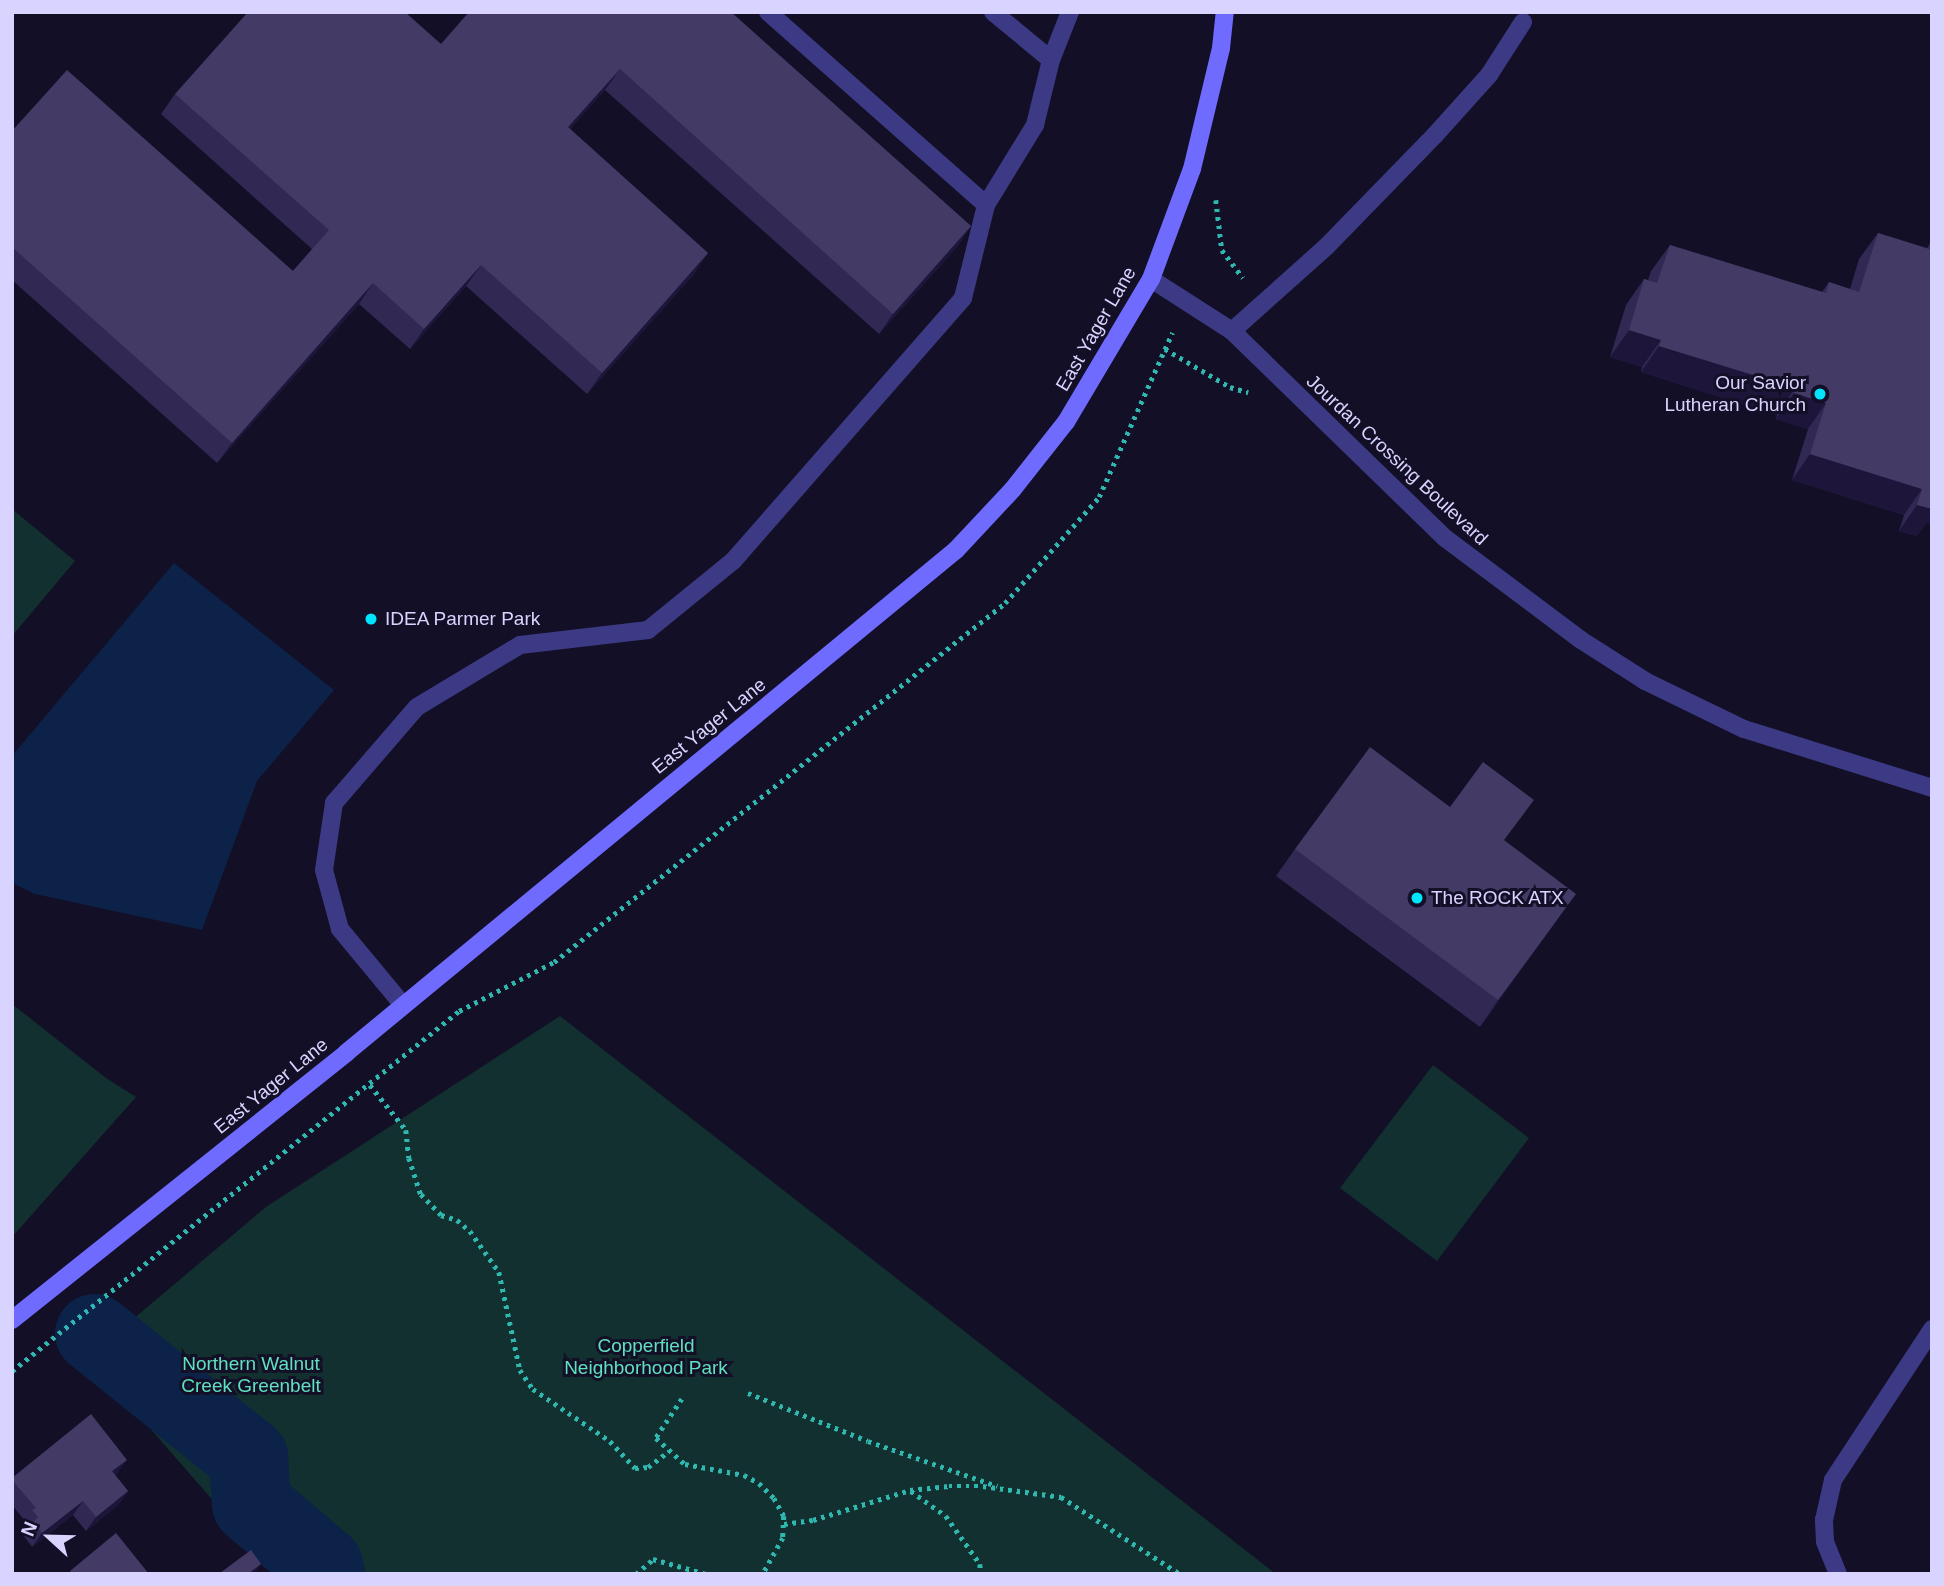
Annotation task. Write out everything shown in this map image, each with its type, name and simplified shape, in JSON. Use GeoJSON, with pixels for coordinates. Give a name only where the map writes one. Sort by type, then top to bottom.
{"type":"FeatureCollection","features":[{"type":"Feature","properties":{"kind":"street"},"geometry":{"type":"LineString","coordinates":[[768,12],[986,205]]}},
{"type":"Feature","properties":{"kind":"street"},"geometry":{"type":"LineString","coordinates":[[993,12],[1051,60]]}},
{"type":"Feature","properties":{"kind":"street"},"geometry":{"type":"LineString","coordinates":[[403,1005],[340,929],[324,870],[334,803],[417,707],[520,645],[648,630],[733,561],[963,298],[986,205],[1035,125],[1051,60],[1070,12]]}},
{"type":"Feature","properties":{"kind":"street","name":"East Yager Lane"},"geometry":{"type":"LineString","coordinates":[[12,1320],[403,1005],[956,550],[1013,489],[1066,422],[1151,279],[1192,169],[1221,48],[1225,12]]}},
{"type":"Feature","properties":{"kind":"street"},"geometry":{"type":"LineString","coordinates":[[1232,331],[1326,247],[1435,135],[1489,75],[1523,22]]}},
{"type":"Feature","properties":{"kind":"street","name":"Jourdan Crossing Boulevard"},"geometry":{"type":"LineString","coordinates":[[1151,279],[1232,331],[1445,538],[1581,640],[1645,681],[1744,729],[1932,788]]}},
{"type":"Feature","properties":{"kind":"street"},"geometry":{"type":"LineString","coordinates":[[1838,1574],[1825,1541],[1824,1520],[1833,1480],[1932,1329]]}},
{"type":"Feature","properties":{"kind":"path"},"geometry":{"type":"LineString","coordinates":[[1215,194],[1222,250],[1250,289]]}},
{"type":"Feature","properties":{"kind":"path"},"geometry":{"type":"LineString","coordinates":[[12,1371],[459,1011],[554,962],[1005,603],[1099,497],[1172,333]]}},
{"type":"Feature","properties":{"kind":"path"},"geometry":{"type":"LineString","coordinates":[[1165,349],[1230,387]]}},
{"type":"Feature","properties":{"kind":"path"},"geometry":{"type":"LineString","coordinates":[[370,1084],[406,1130],[409,1158],[421,1194],[441,1215],[457,1220],[470,1231],[499,1272],[520,1370],[533,1389],[610,1441],[635,1468],[648,1466],[669,1451]]}},
{"type":"Feature","properties":{"kind":"path"},"geometry":{"type":"LineString","coordinates":[[748,1392],[868,1441],[1008,1489]]}},
{"type":"Feature","properties":{"kind":"path"},"geometry":{"type":"LineString","coordinates":[[682,1399],[656,1438],[685,1464],[744,1475],[759,1483],[774,1498],[784,1516],[783,1538],[763,1574]]}},
{"type":"Feature","properties":{"kind":"path"},"geometry":{"type":"LineString","coordinates":[[785,1524],[813,1520],[910,1490],[949,1486],[1008,1489],[1061,1497],[1180,1574]]}},
{"type":"Feature","properties":{"kind":"path"},"geometry":{"type":"LineString","coordinates":[[910,1490],[946,1516],[974,1554],[981,1574]]}},
{"type":"Feature","properties":{"kind":"path"},"geometry":{"type":"LineString","coordinates":[[636,1574],[653,1559],[706,1574]]}},
{"type":"Feature","properties":{"kind":"green space"},"geometry":{"type":"Polygon","coordinates":[[[12,509],[75,561],[12,636],[12,509]]]}},
{"type":"Feature","properties":{"kind":"green space"},"geometry":{"type":"Polygon","coordinates":[[[12,1004],[106,1078],[136,1097],[12,1237],[12,1004]]]}},
{"type":"Feature","properties":{"kind":"green space","name":"Copperfield Neighborhood Park"},"geometry":{"type":"Polygon","coordinates":[[[560,1016],[1276,1574],[277,1574],[88,1357],[266,1207],[560,1016]]]}},
{"type":"Feature","properties":{"kind":"green space"},"geometry":{"type":"Polygon","coordinates":[[[1433,1065],[1529,1138],[1437,1261],[1340,1188],[1433,1065]]]}},
{"type":"Feature","properties":{"kind":"water"},"geometry":{"type":"Polygon","coordinates":[[[174,563],[334,690],[257,781],[202,930],[35,894],[12,883],[12,756],[174,563]]]}},
{"type":"Feature","properties":{"kind":"building"},"geometry":{"type":"Polygon","coordinates":[[[248,12],[405,12],[441,44],[469,12],[731,12],[971,226],[893,314],[620,69],[568,127],[708,253],[602,373],[481,265],[424,329],[373,283],[232,443],[12,247],[12,131],[67,70],[293,271],[329,230],[175,94],[248,12]]]}},
{"type":"Feature","properties":{"kind":"building","name":"Our Savior Lutheran Church"},"geometry":{"type":"Polygon","coordinates":[[[1878,233],[1932,250],[1932,509],[1917,505],[1922,489],[1810,454],[1826,403],[1794,393],[1795,388],[1659,346],[1661,340],[1629,330],[1644,279],[1657,283],[1670,245],[1826,293],[1829,282],[1859,292],[1878,233]]]}},
{"type":"Feature","properties":{"kind":"building","name":"The ROCK ATX"},"geometry":{"type":"Polygon","coordinates":[[[1370,747],[1450,807],[1483,762],[1534,800],[1504,840],[1576,894],[1498,1000],[1295,849],[1370,747]]]}},
{"type":"Feature","properties":{"kind":"building"},"geometry":{"type":"Polygon","coordinates":[[[91,1414],[127,1460],[112,1471],[128,1491],[96,1517],[83,1501],[42,1533],[33,1522],[38,1517],[32,1510],[36,1508],[12,1478],[91,1414]]]}},
{"type":"Feature","properties":{"kind":"building"},"geometry":{"type":"Polygon","coordinates":[[[116,1533],[149,1574],[73,1574],[70,1571],[116,1533]]]}},
{"type":"Feature","properties":{"kind":"building"},"geometry":{"type":"Polygon","coordinates":[[[251,1550],[261,1564],[248,1574],[220,1573],[251,1550]]]}},
{"type":"Feature","properties":{"kind":"waterway"},"geometry":{"type":"LineString","coordinates":[[94,1333],[248,1457],[251,1504],[323,1565],[325,1574]]}},
{"type":"Feature","properties":{"kind":"place","name":"Our Savior Lutheran Church"},"geometry":{"type":"Point","coordinates":[1820,394]}},
{"type":"Feature","properties":{"kind":"place","name":"IDEA Parmer Park"},"geometry":{"type":"Point","coordinates":[371,619]}},
{"type":"Feature","properties":{"kind":"place","name":"The ROCK ATX"},"geometry":{"type":"Point","coordinates":[1417,898]}},
{"type":"Feature","properties":{"kind":"park label","name":"Northern Walnut Creek Greenbelt"},"geometry":{"type":"Point","coordinates":[251,1375]}}]}
